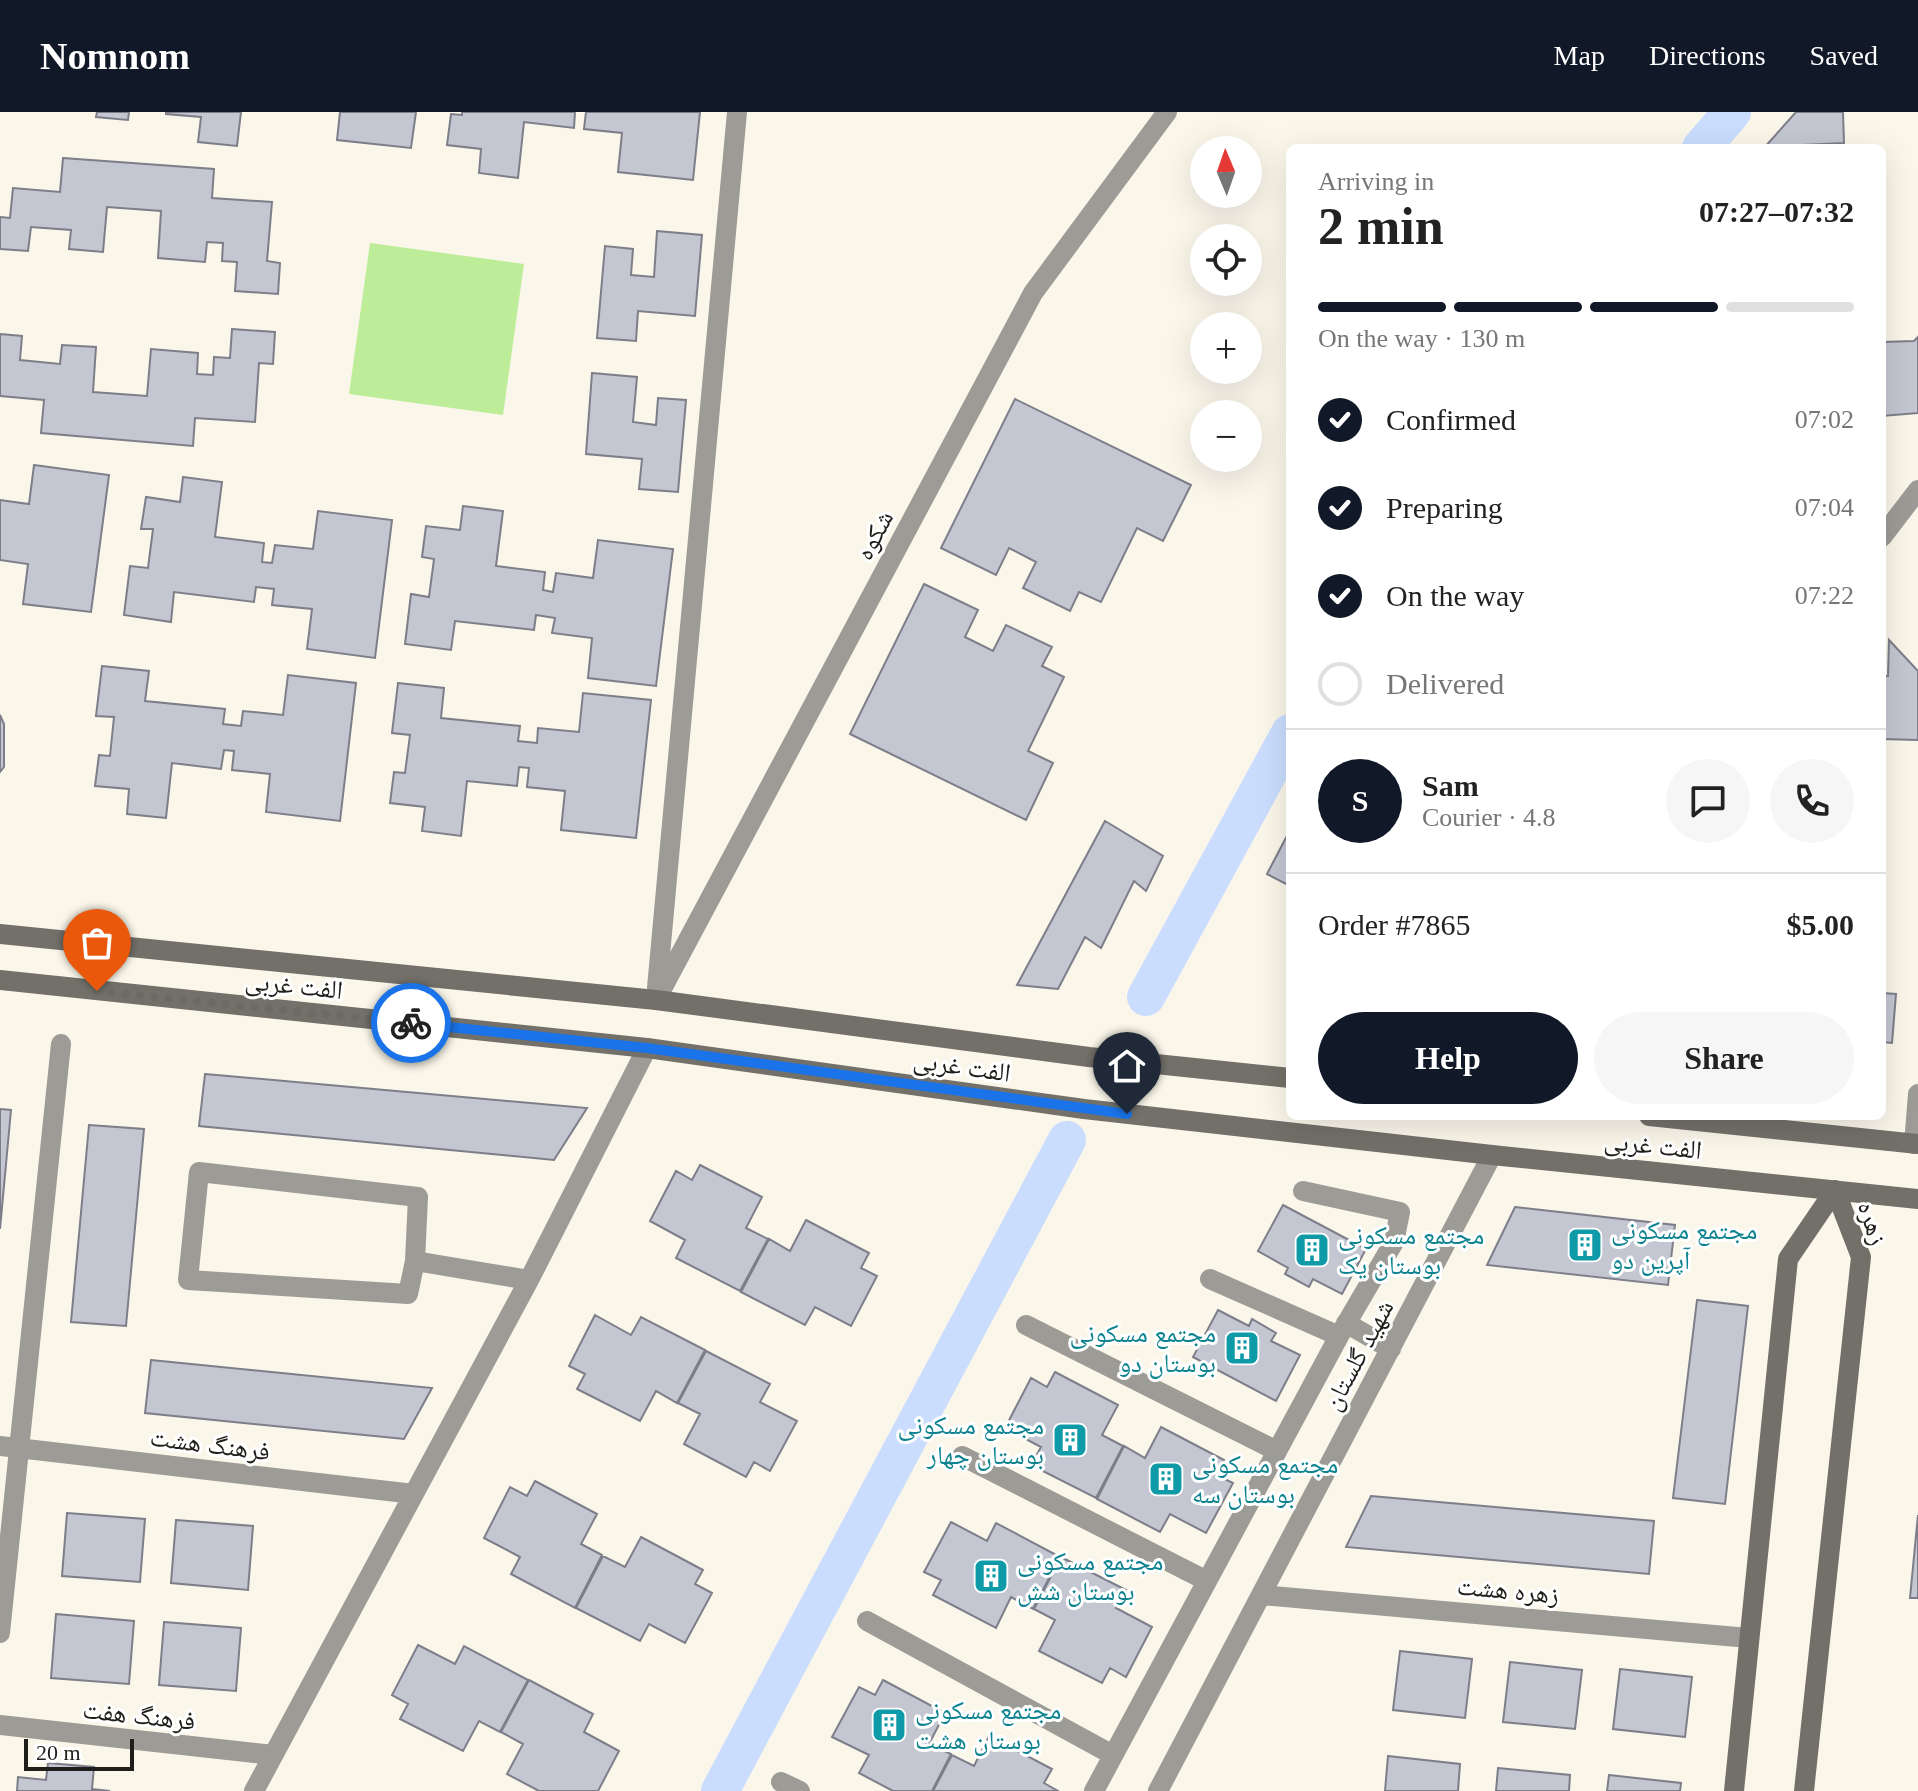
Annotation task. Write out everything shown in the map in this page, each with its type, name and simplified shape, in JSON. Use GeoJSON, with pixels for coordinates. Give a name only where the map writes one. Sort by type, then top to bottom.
{"type":"FeatureCollection","features":[{"type":"Feature","properties":{"kind":"main road","name":"الفت غربی"},"geometry":{"type":"LineString","coordinates":[[0,934],[656,1000],[1089,1057],[1286,1078]]}},
{"type":"Feature","properties":{"kind":"main road","name":"الفت غربی"},"geometry":{"type":"LineString","coordinates":[[0,980],[647,1048],[1084,1109],[1918,1199]]}},
{"type":"Feature","properties":{"kind":"main road","name":"الفت غربی"},"geometry":{"type":"LineString","coordinates":[[1687,1120],[1916,1144]]}},
{"type":"Feature","properties":{"kind":"main road","name":"زهره"},"geometry":{"type":"LineString","coordinates":[[1734,1791],[1788,1259],[1835,1190]]}},
{"type":"Feature","properties":{"kind":"main road","name":"زهره"},"geometry":{"type":"LineString","coordinates":[[1804,1791],[1861,1257],[1835,1190]]}},
{"type":"Feature","properties":{"kind":"street"},"geometry":{"type":"LineString","coordinates":[[656,1000],[737,112]]}},
{"type":"Feature","properties":{"kind":"street","name":"شکوه"},"geometry":{"type":"LineString","coordinates":[[656,1000],[1033,293],[1167,112]]}},
{"type":"Feature","properties":{"kind":"street"},"geometry":{"type":"LineString","coordinates":[[1886,532],[1918,490]]}},
{"type":"Feature","properties":{"kind":"street"},"geometry":{"type":"LineString","coordinates":[[0,1633],[9,1447],[61,1044]]}},
{"type":"Feature","properties":{"kind":"street"},"geometry":{"type":"LineString","coordinates":[[254,1791],[529,1280],[647,1048]]}},
{"type":"Feature","properties":{"kind":"street"},"geometry":{"type":"LineString","coordinates":[[1916,1144],[1918,1094]]}},
{"type":"Feature","properties":{"kind":"street","name":"شهید گلستان"},"geometry":{"type":"LineString","coordinates":[[1158,1791],[1492,1155]]}},
{"type":"Feature","properties":{"kind":"street"},"geometry":{"type":"LineString","coordinates":[[199,1172],[418,1197],[415,1261],[408,1294],[188,1280],[199,1172]]}},
{"type":"Feature","properties":{"kind":"street"},"geometry":{"type":"LineString","coordinates":[[1094,1791],[1342,1330],[1394,1242],[1400,1212],[1303,1191]]}},
{"type":"Feature","properties":{"kind":"street"},"geometry":{"type":"LineString","coordinates":[[415,1261],[529,1280]]}},
{"type":"Feature","properties":{"kind":"street"},"geometry":{"type":"LineString","coordinates":[[1210,1279],[1391,1349]]}},
{"type":"Feature","properties":{"kind":"street"},"geometry":{"type":"LineString","coordinates":[[1026,1325],[1277,1451]]}},
{"type":"Feature","properties":{"kind":"street","name":"فرهنگ هشت"},"geometry":{"type":"LineString","coordinates":[[9,1447],[414,1494]]}},
{"type":"Feature","properties":{"kind":"street"},"geometry":{"type":"LineString","coordinates":[[962,1456],[1207,1581]]}},
{"type":"Feature","properties":{"kind":"street","name":"زهره هشت"},"geometry":{"type":"LineString","coordinates":[[1261,1595],[1749,1638]]}},
{"type":"Feature","properties":{"kind":"street"},"geometry":{"type":"LineString","coordinates":[[867,1621],[1113,1755]]}},
{"type":"Feature","properties":{"kind":"street","name":"فرهنگ هفت"},"geometry":{"type":"LineString","coordinates":[[0,1725],[273,1755]]}},
{"type":"Feature","properties":{"kind":"street"},"geometry":{"type":"LineString","coordinates":[[781,1782],[800,1791]]}},
{"type":"Feature","properties":{"kind":"green space"},"geometry":{"type":"Polygon","coordinates":[[[370,243],[524,264],[503,415],[349,394],[370,243]]]}},
{"type":"Feature","properties":{"kind":"building"},"geometry":{"type":"Polygon","coordinates":[[[97,112],[129,112],[128,120],[96,117],[97,112]]]}},
{"type":"Feature","properties":{"kind":"building"},"geometry":{"type":"Polygon","coordinates":[[[166,112],[241,112],[237,146],[198,142],[201,117],[166,112]]]}},
{"type":"Feature","properties":{"kind":"building"},"geometry":{"type":"Polygon","coordinates":[[[340,112],[416,112],[411,148],[337,140],[340,112]]]}},
{"type":"Feature","properties":{"kind":"building"},"geometry":{"type":"Polygon","coordinates":[[[462,112],[575,112],[574,128],[524,122],[518,178],[479,173],[481,149],[447,145],[451,114],[462,115],[462,112]]]}},
{"type":"Feature","properties":{"kind":"building"},"geometry":{"type":"Polygon","coordinates":[[[586,112],[700,112],[693,180],[618,172],[622,133],[584,129],[586,112]]]}},
{"type":"Feature","properties":{"kind":"building"},"geometry":{"type":"Polygon","coordinates":[[[1796,112],[1843,112],[1844,143],[1768,144],[1796,112]]]}},
{"type":"Feature","properties":{"kind":"building"},"geometry":{"type":"Polygon","coordinates":[[[63,158],[214,169],[212,198],[272,202],[267,261],[280,263],[278,294],[235,291],[237,262],[222,261],[223,243],[207,242],[205,262],[158,258],[161,211],[107,207],[103,252],[69,249],[71,230],[31,227],[28,251],[0,249],[0,217],[10,218],[13,188],[60,192],[63,158]]]}},
{"type":"Feature","properties":{"kind":"building"},"geometry":{"type":"Polygon","coordinates":[[[657,231],[702,235],[695,316],[638,311],[636,341],[597,338],[605,246],[633,249],[631,275],[654,277],[657,231]]]}},
{"type":"Feature","properties":{"kind":"building"},"geometry":{"type":"Polygon","coordinates":[[[232,329],[275,332],[273,364],[259,363],[255,422],[195,418],[193,446],[41,433],[44,400],[0,396],[0,334],[22,336],[20,360],[60,364],[62,345],[96,347],[93,392],[147,396],[151,349],[198,353],[197,374],[213,375],[214,357],[230,358],[232,329]]]}},
{"type":"Feature","properties":{"kind":"building"},"geometry":{"type":"Polygon","coordinates":[[[1918,337],[1918,413],[1886,416],[1886,342],[1914,341],[1918,337]]]}},
{"type":"Feature","properties":{"kind":"building"},"geometry":{"type":"Polygon","coordinates":[[[592,373],[637,377],[633,422],[656,425],[658,398],[686,400],[678,492],[639,489],[642,459],[586,454],[592,373]]]}},
{"type":"Feature","properties":{"kind":"building"},"geometry":{"type":"Polygon","coordinates":[[[1015,399],[1191,485],[1163,541],[1137,528],[1101,602],[1079,592],[1070,611],[1023,588],[1036,562],[1009,548],[996,575],[941,548],[1015,399]]]}},
{"type":"Feature","properties":{"kind":"building"},"geometry":{"type":"Polygon","coordinates":[[[34,465],[109,475],[91,612],[23,604],[28,564],[0,560],[0,500],[29,504],[34,465]]]}},
{"type":"Feature","properties":{"kind":"building"},"geometry":{"type":"Polygon","coordinates":[[[183,477],[222,482],[215,537],[264,543],[262,562],[272,563],[275,545],[313,549],[318,511],[392,520],[375,658],[307,649],[312,609],[272,605],[274,589],[256,587],[254,602],[174,592],[171,622],[124,615],[130,566],[148,568],[153,529],[141,529],[146,497],[180,502],[183,477]]]}},
{"type":"Feature","properties":{"kind":"building"},"geometry":{"type":"Polygon","coordinates":[[[463,506],[503,511],[496,566],[545,572],[543,590],[553,592],[556,573],[593,578],[598,540],[673,549],[656,686],[588,678],[592,638],[552,633],[555,618],[536,615],[534,630],[455,621],[451,650],[405,644],[411,594],[429,597],[434,559],[422,557],[426,526],[460,530],[463,506]]]}},
{"type":"Feature","properties":{"kind":"building"},"geometry":{"type":"Polygon","coordinates":[[[924,584],[978,610],[965,637],[993,651],[1006,625],[1052,647],[1042,666],[1064,677],[1028,751],[1053,763],[1026,820],[850,734],[924,584]]]}},
{"type":"Feature","properties":{"kind":"building"},"geometry":{"type":"Polygon","coordinates":[[[1889,640],[1918,671],[1918,740],[1886,739],[1889,640]]]}},
{"type":"Feature","properties":{"kind":"building"},"geometry":{"type":"Polygon","coordinates":[[[102,666],[149,671],[145,701],[225,709],[223,724],[241,726],[243,711],[283,715],[288,675],[356,683],[340,821],[266,812],[270,774],[232,770],[234,751],[224,750],[221,769],[172,763],[166,818],[127,814],[129,789],[95,786],[99,755],[110,756],[114,717],[96,716],[102,666]]]}},
{"type":"Feature","properties":{"kind":"building"},"geometry":{"type":"Polygon","coordinates":[[[398,683],[444,688],[441,718],[520,726],[518,741],[537,743],[538,728],[579,732],[583,693],[651,700],[636,838],[561,830],[565,791],[527,787],[529,768],[519,767],[517,786],[467,781],[461,836],[422,831],[425,807],[390,803],[394,772],[405,773],[410,735],[392,733],[398,683]]]}},
{"type":"Feature","properties":{"kind":"building"},"geometry":{"type":"Polygon","coordinates":[[[0,715],[4,724],[4,767],[0,772],[0,715]]]}},
{"type":"Feature","properties":{"kind":"building"},"geometry":{"type":"Polygon","coordinates":[[[1105,821],[1163,856],[1146,891],[1134,881],[1101,948],[1085,937],[1058,989],[1017,985],[1105,821]]]}},
{"type":"Feature","properties":{"kind":"building"},"geometry":{"type":"Polygon","coordinates":[[[1286,838],[1286,884],[1267,874],[1286,838]]]}},
{"type":"Feature","properties":{"kind":"building"},"geometry":{"type":"Polygon","coordinates":[[[1886,993],[1896,994],[1892,1043],[1886,1042],[1886,993]]]}},
{"type":"Feature","properties":{"kind":"building"},"geometry":{"type":"Polygon","coordinates":[[[205,1074],[587,1108],[554,1160],[199,1126],[205,1074]]]}},
{"type":"Feature","properties":{"kind":"building"},"geometry":{"type":"Polygon","coordinates":[[[0,1109],[11,1110],[0,1229],[0,1109]]]}},
{"type":"Feature","properties":{"kind":"building"},"geometry":{"type":"Polygon","coordinates":[[[89,1125],[144,1129],[126,1326],[71,1322],[89,1125]]]}},
{"type":"Feature","properties":{"kind":"building"},"geometry":{"type":"Polygon","coordinates":[[[700,1165],[762,1197],[746,1228],[768,1239],[740,1291],[676,1258],[685,1240],[650,1221],[676,1171],[692,1180],[700,1165]]]}},
{"type":"Feature","properties":{"kind":"building","name":"مجتمع مسکونی بوستان یک"},"geometry":{"type":"Polygon","coordinates":[[[1283,1205],[1366,1249],[1342,1294],[1313,1279],[1309,1287],[1285,1274],[1288,1268],[1258,1251],[1283,1205]]]}},
{"type":"Feature","properties":{"kind":"building","name":"مجتمع مسکونی آپرین دو"},"geometry":{"type":"Polygon","coordinates":[[[1515,1207],[1675,1225],[1668,1285],[1487,1265],[1515,1207]]]}},
{"type":"Feature","properties":{"kind":"building"},"geometry":{"type":"Polygon","coordinates":[[[806,1220],[869,1253],[861,1268],[877,1276],[851,1326],[815,1307],[805,1325],[741,1292],[769,1239],[790,1251],[806,1220]]]}},
{"type":"Feature","properties":{"kind":"building"},"geometry":{"type":"Polygon","coordinates":[[[1697,1300],[1748,1306],[1725,1504],[1673,1498],[1697,1300]]]}},
{"type":"Feature","properties":{"kind":"building","name":"مجتمع مسکونی بوستان دو"},"geometry":{"type":"Polygon","coordinates":[[[1218,1310],[1249,1326],[1252,1319],[1276,1333],[1271,1341],[1300,1355],[1276,1401],[1193,1357],[1218,1310]]]}},
{"type":"Feature","properties":{"kind":"building"},"geometry":{"type":"Polygon","coordinates":[[[595,1315],[631,1335],[641,1317],[705,1350],[677,1403],[656,1391],[640,1421],[577,1389],[585,1374],[569,1366],[595,1315]]]}},
{"type":"Feature","properties":{"kind":"building"},"geometry":{"type":"Polygon","coordinates":[[[706,1351],[770,1384],[760,1402],[797,1421],[770,1471],[754,1462],[746,1477],[684,1444],[700,1414],[678,1403],[706,1351]]]}},
{"type":"Feature","properties":{"kind":"building"},"geometry":{"type":"Polygon","coordinates":[[[151,1360],[432,1388],[404,1439],[145,1413],[151,1360]]]}},
{"type":"Feature","properties":{"kind":"building","name":"مجتمع مسکونی بوستان چهار"},"geometry":{"type":"Polygon","coordinates":[[[1055,1372],[1118,1405],[1102,1435],[1123,1446],[1096,1498],[1031,1465],[1041,1447],[1005,1428],[1031,1378],[1047,1387],[1055,1372]]]}},
{"type":"Feature","properties":{"kind":"building","name":"مجتمع مسکونی بوستان سه"},"geometry":{"type":"Polygon","coordinates":[[[1161,1427],[1224,1460],[1216,1475],[1233,1483],[1206,1533],[1170,1514],[1160,1532],[1097,1499],[1124,1446],[1145,1458],[1161,1427]]]}},
{"type":"Feature","properties":{"kind":"building"},"geometry":{"type":"Polygon","coordinates":[[[535,1481],[597,1514],[581,1544],[602,1555],[575,1608],[511,1574],[520,1557],[484,1538],[510,1487],[527,1496],[535,1481]]]}},
{"type":"Feature","properties":{"kind":"building"},"geometry":{"type":"Polygon","coordinates":[[[1371,1496],[1654,1521],[1649,1574],[1346,1547],[1371,1496]]]}},
{"type":"Feature","properties":{"kind":"building"},"geometry":{"type":"Polygon","coordinates":[[[67,1513],[145,1519],[140,1582],[62,1576],[67,1513]]]}},
{"type":"Feature","properties":{"kind":"building"},"geometry":{"type":"Polygon","coordinates":[[[1918,1515],[1918,1598],[1910,1598],[1918,1515]]]}},
{"type":"Feature","properties":{"kind":"building"},"geometry":{"type":"Polygon","coordinates":[[[176,1520],[253,1526],[248,1590],[171,1583],[176,1520]]]}},
{"type":"Feature","properties":{"kind":"building","name":"مجتمع مسکونی بوستان شش"},"geometry":{"type":"Polygon","coordinates":[[[951,1522],[987,1541],[996,1523],[1060,1557],[1033,1609],[1011,1597],[996,1628],[933,1595],[941,1580],[924,1572],[951,1522]]]}},
{"type":"Feature","properties":{"kind":"building"},"geometry":{"type":"Polygon","coordinates":[[[641,1537],[703,1570],[695,1584],[712,1593],[685,1643],[649,1624],[640,1641],[576,1608],[603,1556],[625,1567],[641,1537]]]}},
{"type":"Feature","properties":{"kind":"building"},"geometry":{"type":"Polygon","coordinates":[[[1061,1557],[1126,1590],[1116,1608],[1152,1627],[1126,1677],[1110,1668],[1102,1683],[1039,1651],[1055,1620],[1034,1609],[1061,1557]]]}},
{"type":"Feature","properties":{"kind":"building"},"geometry":{"type":"Polygon","coordinates":[[[56,1614],[134,1621],[129,1684],[51,1678],[56,1614]]]}},
{"type":"Feature","properties":{"kind":"building"},"geometry":{"type":"Polygon","coordinates":[[[164,1622],[241,1628],[236,1691],[159,1685],[164,1622]]]}},
{"type":"Feature","properties":{"kind":"building"},"geometry":{"type":"Polygon","coordinates":[[[418,1645],[455,1664],[464,1646],[528,1680],[500,1732],[479,1721],[463,1751],[400,1719],[408,1704],[392,1695],[418,1645]]]}},
{"type":"Feature","properties":{"kind":"building"},"geometry":{"type":"Polygon","coordinates":[[[1400,1651],[1472,1659],[1465,1718],[1393,1710],[1400,1651]]]}},
{"type":"Feature","properties":{"kind":"building"},"geometry":{"type":"Polygon","coordinates":[[[1510,1662],[1582,1670],[1575,1729],[1503,1722],[1510,1662]]]}},
{"type":"Feature","properties":{"kind":"building"},"geometry":{"type":"Polygon","coordinates":[[[1620,1669],[1692,1677],[1685,1737],[1613,1729],[1620,1669]]]}},
{"type":"Feature","properties":{"kind":"building"},"geometry":{"type":"Polygon","coordinates":[[[529,1680],[593,1714],[584,1732],[619,1751],[598,1791],[539,1791],[507,1774],[523,1744],[501,1732],[529,1680]]]}},
{"type":"Feature","properties":{"kind":"building","name":"مجتمع مسکونی بوستان هشت"},"geometry":{"type":"Polygon","coordinates":[[[883,1680],[945,1713],[929,1744],[951,1754],[932,1791],[893,1791],[859,1773],[869,1755],[832,1737],[859,1687],[875,1695],[883,1680]]]}},
{"type":"Feature","properties":{"kind":"building"},"geometry":{"type":"Polygon","coordinates":[[[989,1736],[1052,1769],[1044,1783],[1058,1791],[933,1791],[952,1755],[974,1766],[989,1736]]]}},
{"type":"Feature","properties":{"kind":"building"},"geometry":{"type":"Polygon","coordinates":[[[1388,1756],[1460,1764],[1458,1791],[1385,1791],[1388,1756]]]}},
{"type":"Feature","properties":{"kind":"building"},"geometry":{"type":"Polygon","coordinates":[[[48,1763],[94,1767],[92,1789],[110,1791],[17,1791],[18,1777],[46,1780],[48,1763]]]}},
{"type":"Feature","properties":{"kind":"building"},"geometry":{"type":"Polygon","coordinates":[[[1498,1768],[1570,1775],[1569,1791],[1496,1791],[1498,1768]]]}},
{"type":"Feature","properties":{"kind":"building"},"geometry":{"type":"Polygon","coordinates":[[[1609,1775],[1681,1783],[1680,1791],[1607,1791],[1609,1775]]]}},
{"type":"Feature","properties":{"kind":"waterway"},"geometry":{"type":"LineString","coordinates":[[1704,144],[1732,112]]}},
{"type":"Feature","properties":{"kind":"waterway"},"geometry":{"type":"LineString","coordinates":[[1146,997],[1286,740]]}},
{"type":"Feature","properties":{"kind":"waterway"},"geometry":{"type":"LineString","coordinates":[[720,1791],[1067,1140]]}},
{"type":"Feature","properties":{"kind":"way so far"},"geometry":{"type":"LineString","coordinates":[[97,991],[411,1023]]}},
{"type":"Feature","properties":{"kind":"place","name":"مجتمع مسکونی آپرین دو"},"geometry":{"type":"Point","coordinates":[1585,1245]}},
{"type":"Feature","properties":{"kind":"place","name":"مجتمع مسکونی بوستان یک"},"geometry":{"type":"Point","coordinates":[1312,1250]}},
{"type":"Feature","properties":{"kind":"place","name":"مجتمع مسکونی بوستان دو"},"geometry":{"type":"Point","coordinates":[1242,1348]}},
{"type":"Feature","properties":{"kind":"place","name":"مجتمع مسکونی بوستان چهار"},"geometry":{"type":"Point","coordinates":[1070,1440]}},
{"type":"Feature","properties":{"kind":"place","name":"مجتمع مسکونی بوستان سه"},"geometry":{"type":"Point","coordinates":[1166,1479]}},
{"type":"Feature","properties":{"kind":"place","name":"مجتمع مسکونی بوستان شش"},"geometry":{"type":"Point","coordinates":[991,1576]}},
{"type":"Feature","properties":{"kind":"place","name":"مجتمع مسکونی بوستان هشت"},"geometry":{"type":"Point","coordinates":[889,1725]}},
{"type":"Feature","properties":{"kind":"route"},"geometry":{"type":"LineString","coordinates":[[411,1023],[647,1048],[1127,1114]]}}]}
